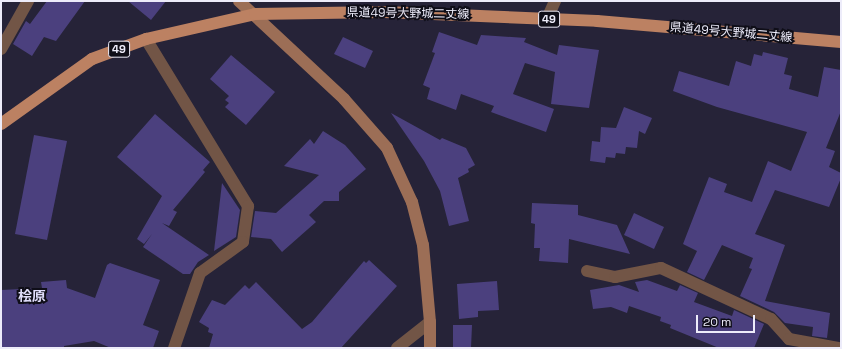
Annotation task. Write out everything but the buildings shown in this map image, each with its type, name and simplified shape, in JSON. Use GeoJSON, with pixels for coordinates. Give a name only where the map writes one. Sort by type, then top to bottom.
{"type":"FeatureCollection","features":[{"type":"Feature","properties":{"kind":"main road","name":"県道49号大野城二丈線"},"geometry":{"type":"LineString","coordinates":[[1,124],[92,60],[146,39],[255,14],[385,12],[547,19],[841,42]]}},
{"type":"Feature","properties":{"kind":"street"},"geometry":{"type":"LineString","coordinates":[[1,49],[28,1]]}},
{"type":"Feature","properties":{"kind":"street"},"geometry":{"type":"LineString","coordinates":[[239,1],[255,14],[344,98],[386,148],[412,202],[423,245],[430,322],[430,348]]}},
{"type":"Feature","properties":{"kind":"street"},"geometry":{"type":"LineString","coordinates":[[547,19],[555,1]]}},
{"type":"Feature","properties":{"kind":"street"},"geometry":{"type":"LineString","coordinates":[[146,39],[248,206],[243,242],[200,273],[174,348]]}},
{"type":"Feature","properties":{"kind":"street"},"geometry":{"type":"LineString","coordinates":[[587,271],[615,277],[661,268],[771,319],[789,340],[838,348]]}},
{"type":"Feature","properties":{"kind":"street"},"geometry":{"type":"LineString","coordinates":[[396,348],[430,322]]}},
{"type":"Feature","properties":{"kind":"district","name":"桧原"},"geometry":{"type":"Point","coordinates":[32,296]}}]}
